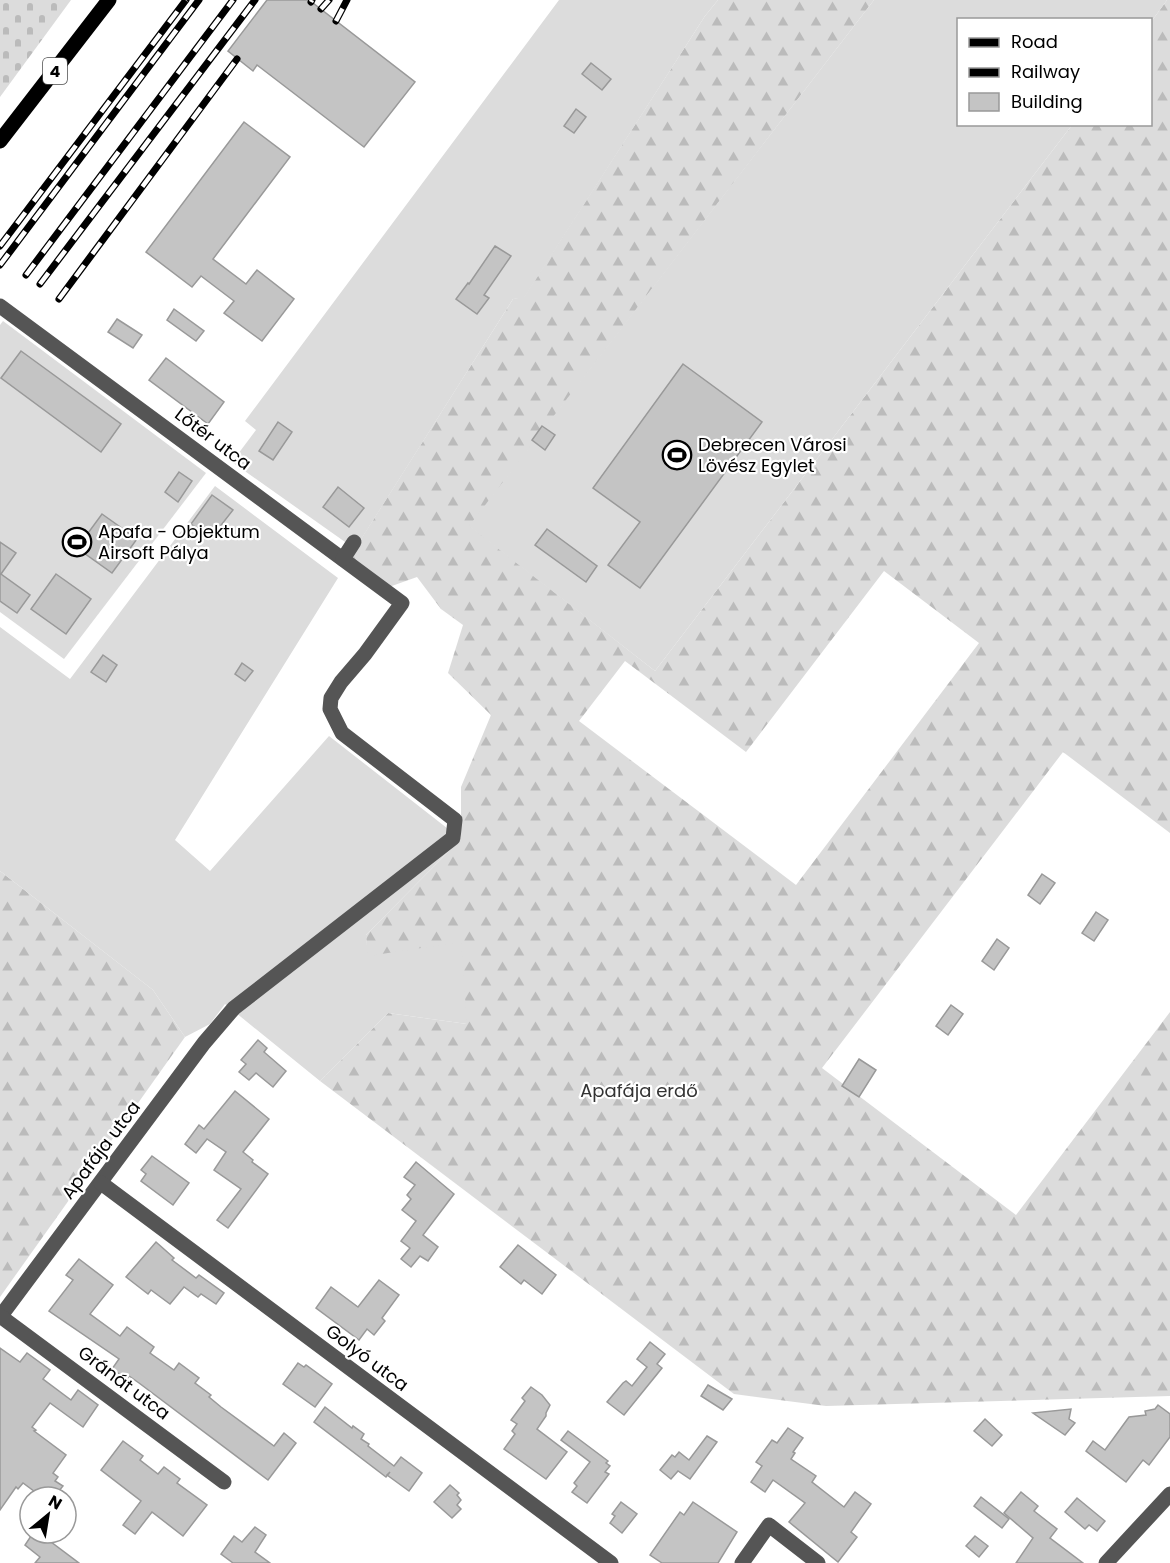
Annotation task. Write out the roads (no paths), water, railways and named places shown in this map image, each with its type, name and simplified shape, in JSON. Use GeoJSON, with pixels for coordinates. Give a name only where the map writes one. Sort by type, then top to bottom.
{"type":"FeatureCollection","features":[{"type":"Feature","properties":{"kind":"main road","name":"4"},"geometry":{"type":"LineString","coordinates":[[0,141],[109,0]]}},
{"type":"Feature","properties":{"kind":"street","name":"Lőtér utca"},"geometry":{"type":"LineString","coordinates":[[0,306],[402,603]]}},
{"type":"Feature","properties":{"kind":"street"},"geometry":{"type":"LineString","coordinates":[[343,559],[354,542]]}},
{"type":"Feature","properties":{"kind":"street","name":"Apafája utca"},"geometry":{"type":"LineString","coordinates":[[0,1316],[204,1043],[234,1008],[453,838],[455,820],[342,733],[330,709],[331,698],[341,682],[365,654],[402,603]]}},
{"type":"Feature","properties":{"kind":"street","name":"Golyó utca"},"geometry":{"type":"LineString","coordinates":[[101,1183],[611,1563]]}},
{"type":"Feature","properties":{"kind":"street","name":"Gránát utca"},"geometry":{"type":"LineString","coordinates":[[0,1316],[224,1482]]}},
{"type":"Feature","properties":{"kind":"street"},"geometry":{"type":"LineString","coordinates":[[1106,1563],[1170,1494]]}},
{"type":"Feature","properties":{"kind":"street"},"geometry":{"type":"LineString","coordinates":[[742,1563],[769,1525],[818,1563]]}},
{"type":"Feature","properties":{"kind":"railway"},"geometry":{"type":"LineString","coordinates":[[0,246],[186,0]]}},
{"type":"Feature","properties":{"kind":"railway"},"geometry":{"type":"LineString","coordinates":[[0,265],[199,0]]}},
{"type":"Feature","properties":{"kind":"railway"},"geometry":{"type":"LineString","coordinates":[[26,275],[233,0]]}},
{"type":"Feature","properties":{"kind":"railway"},"geometry":{"type":"LineString","coordinates":[[40,284],[255,0]]}},
{"type":"Feature","properties":{"kind":"railway"},"geometry":{"type":"LineString","coordinates":[[321,9],[329,0]]}},
{"type":"Feature","properties":{"kind":"railway"},"geometry":{"type":"LineString","coordinates":[[336,21],[347,0]]}},
{"type":"Feature","properties":{"kind":"railway"},"geometry":{"type":"LineString","coordinates":[[59,299],[237,59]]}},
{"type":"Feature","properties":{"kind":"place","name":"Debrecen Városi Lövész Egylet"},"geometry":{"type":"Point","coordinates":[677,455]}},
{"type":"Feature","properties":{"kind":"place","name":"Apafa - Objektum Airsoft Pálya"},"geometry":{"type":"Point","coordinates":[77,542]}},
{"type":"Feature","properties":{"kind":"park label","name":"Apafája erdő"},"geometry":{"type":"Point","coordinates":[639,1091]}}]}
